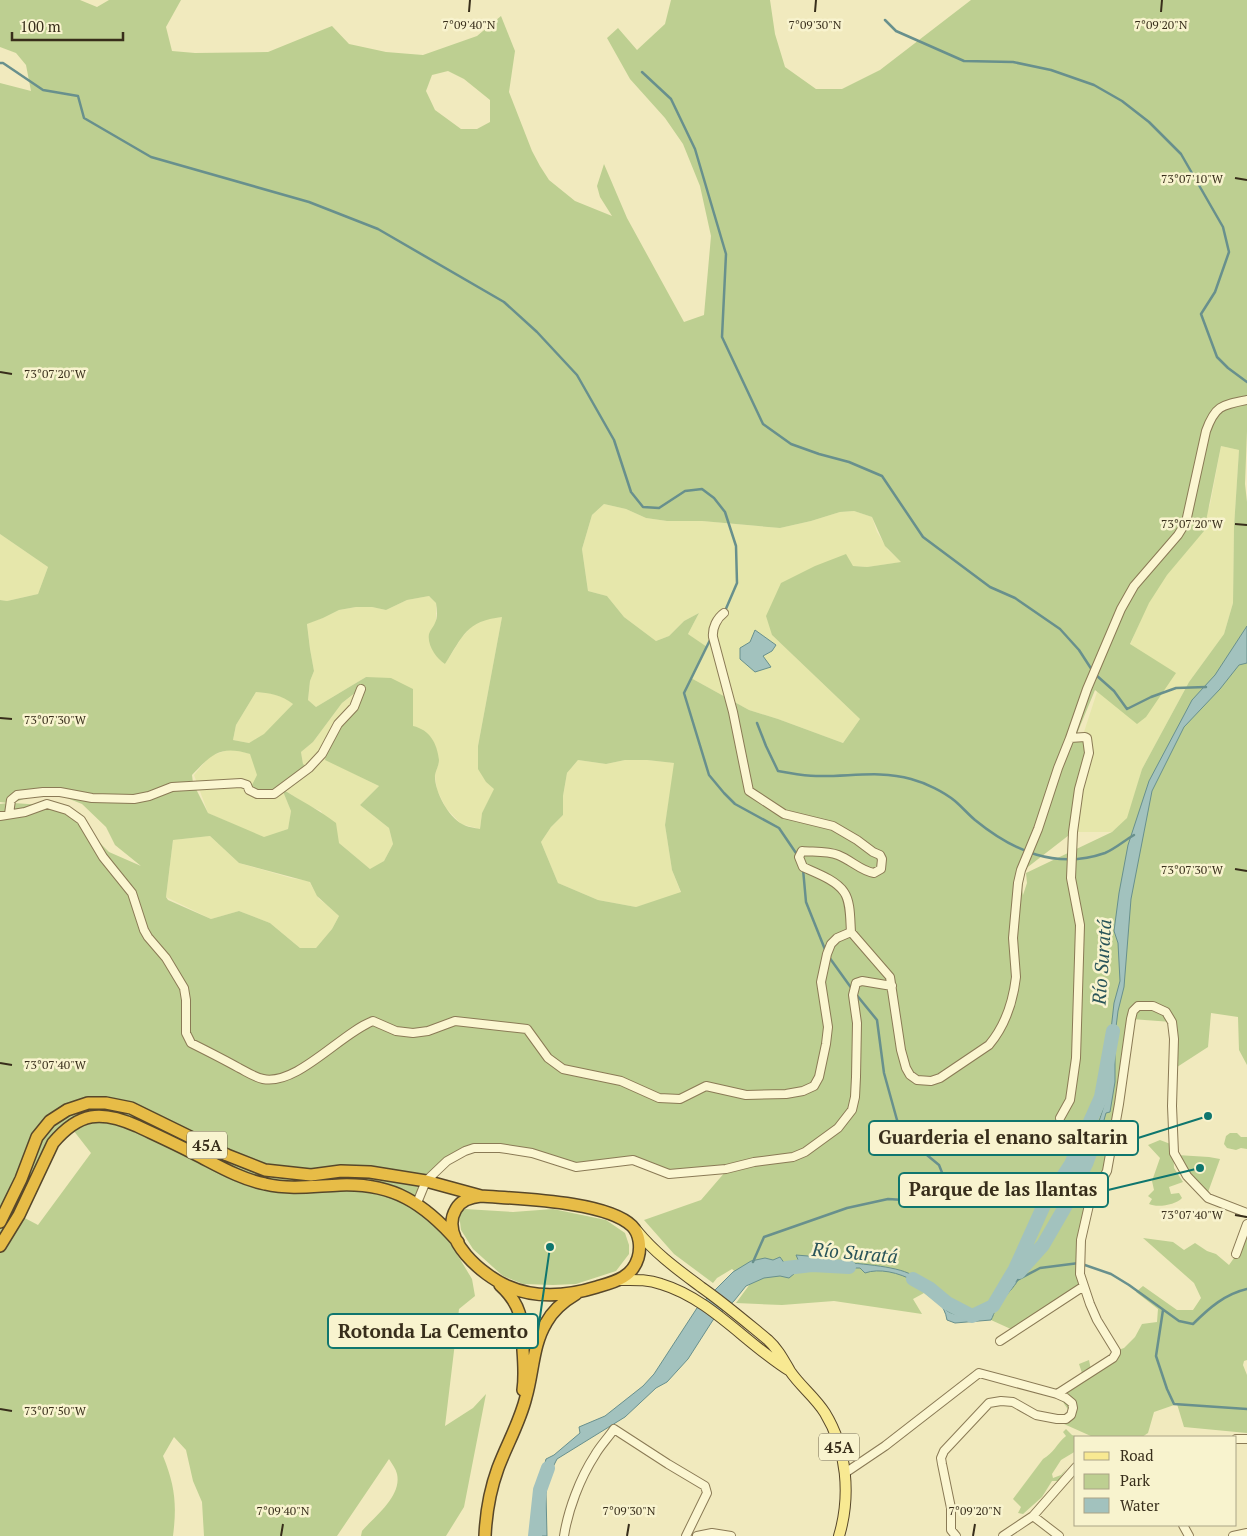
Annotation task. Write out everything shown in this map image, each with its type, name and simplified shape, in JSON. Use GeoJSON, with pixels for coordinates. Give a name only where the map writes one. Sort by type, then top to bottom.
{"type":"FeatureCollection","features":[{"type":"Feature","properties":{"kind":"highway","name":"45A"},"geometry":{"type":"LineString","coordinates":[[0,1222],[21,1179],[37,1137],[50,1121],[67,1110],[88,1103],[106,1103],[131,1108],[227,1155],[265,1170],[311,1175],[340,1172],[370,1172],[426,1181],[482,1196],[582,1206],[602,1210],[618,1217],[633,1227],[640,1244],[638,1259],[631,1271],[619,1280],[577,1293],[558,1295],[528,1292],[509,1287],[493,1279],[475,1265],[444,1226],[417,1203],[384,1189],[368,1185],[289,1188],[264,1184],[236,1175],[120,1119],[109,1116],[84,1119],[70,1125],[53,1143],[19,1214],[0,1246]]}},
{"type":"Feature","properties":{"kind":"highway","name":"45A"},"geometry":{"type":"LineString","coordinates":[[458,1242],[452,1229],[453,1214],[462,1202],[472,1197],[482,1196]]}},
{"type":"Feature","properties":{"kind":"highway"},"geometry":{"type":"LineString","coordinates":[[493,1279],[506,1290],[514,1301],[522,1317],[524,1328],[523,1387],[511,1436]]}},
{"type":"Feature","properties":{"kind":"highway"},"geometry":{"type":"LineString","coordinates":[[484,1536],[486,1514],[491,1493],[497,1472],[526,1398],[538,1339],[553,1312],[577,1293]]}},
{"type":"Feature","properties":{"kind":"main road","name":"45A"},"geometry":{"type":"LineString","coordinates":[[633,1227],[670,1265],[732,1310],[768,1340],[778,1350],[790,1371],[824,1411],[837,1439],[845,1473],[846,1499],[839,1536]]}},
{"type":"Feature","properties":{"kind":"main road","name":"45A"},"geometry":{"type":"LineString","coordinates":[[619,1280],[640,1280],[659,1283],[678,1290],[723,1319],[790,1371]]}},
{"type":"Feature","properties":{"kind":"street"},"geometry":{"type":"LineString","coordinates":[[724,613],[719,616],[712,635],[733,712],[749,791],[784,814],[833,826],[857,840],[872,852],[880,855],[882,859],[881,868],[874,873],[861,869],[850,861],[830,852],[802,851],[799,857],[803,867],[826,878],[845,893],[848,902],[851,932],[890,977],[903,1060],[906,1068],[913,1078],[931,1082],[940,1078],[989,1044],[995,1038],[1010,1008],[1016,977],[1013,930],[1018,883],[1087,689],[1121,608],[1134,586],[1174,540],[1186,522],[1206,431],[1211,418],[1217,409],[1247,400]]}},
{"type":"Feature","properties":{"kind":"street"},"geometry":{"type":"LineString","coordinates":[[9,814],[11,800],[16,795],[43,792],[60,792],[92,798],[134,799],[149,796],[172,787],[241,783],[257,794],[274,794],[309,768],[322,754],[338,724],[354,707],[361,689]]}},
{"type":"Feature","properties":{"kind":"street"},"geometry":{"type":"LineString","coordinates":[[1060,1118],[1070,1100],[1076,1058],[1080,925],[1071,878],[1073,832],[1089,750],[1087,738],[1070,738]]}},
{"type":"Feature","properties":{"kind":"street"},"geometry":{"type":"LineString","coordinates":[[0,816],[25,812],[47,804],[67,810],[81,820],[103,857],[132,892],[144,930],[160,949],[184,988],[186,1033],[191,1043],[253,1076],[264,1079],[282,1078],[301,1069],[358,1027],[373,1021],[396,1031],[413,1033],[428,1031],[458,1021],[527,1029],[548,1058],[563,1069],[621,1082],[659,1098],[680,1099],[706,1086],[746,1095],[786,1094],[803,1091],[814,1086],[819,1077],[826,1044],[828,1026],[821,982],[827,954],[836,938],[851,932]]}},
{"type":"Feature","properties":{"kind":"street"},"geometry":{"type":"LineString","coordinates":[[417,1203],[426,1181],[448,1161],[474,1148],[500,1148],[532,1153],[576,1167],[633,1160],[669,1174],[726,1169],[754,1162],[793,1157],[805,1152],[838,1128],[852,1110],[855,1097],[857,1037],[854,991],[856,983],[862,981],[892,986]]}},
{"type":"Feature","properties":{"kind":"street"},"geometry":{"type":"LineString","coordinates":[[1057,1394],[1112,1358],[1116,1353],[1097,1320],[1080,1274],[1081,1240],[1089,1206],[1107,1171],[1131,1019],[1133,1011],[1138,1006],[1153,1006],[1166,1012],[1172,1022],[1174,1039],[1172,1106],[1174,1153],[1188,1176],[1208,1198],[1247,1213]]}},
{"type":"Feature","properties":{"kind":"street"},"geometry":{"type":"LineString","coordinates":[[1236,1254],[1247,1224]]}},
{"type":"Feature","properties":{"kind":"street"},"geometry":{"type":"LineString","coordinates":[[1000,1341],[1084,1286]]}},
{"type":"Feature","properties":{"kind":"street"},"geometry":{"type":"LineString","coordinates":[[845,1473],[885,1446],[979,1372],[1057,1394],[1072,1403],[1071,1415],[1066,1419],[1036,1415],[1013,1402],[989,1403],[944,1450],[942,1464],[952,1508],[951,1530],[956,1536]]}},
{"type":"Feature","properties":{"kind":"street"},"geometry":{"type":"LineString","coordinates":[[565,1536],[568,1515],[589,1466],[595,1454],[614,1430],[705,1486],[707,1493],[686,1536]]}},
{"type":"Feature","properties":{"kind":"street"},"geometry":{"type":"LineString","coordinates":[[1003,1536],[1033,1516],[1074,1469]]}},
{"type":"Feature","properties":{"kind":"street"},"geometry":{"type":"LineString","coordinates":[[1033,1516],[1059,1536]]}},
{"type":"Feature","properties":{"kind":"street"},"geometry":{"type":"LineString","coordinates":[[697,1536],[712,1533],[731,1536]]}},
{"type":"Feature","properties":{"kind":"street"},"geometry":{"type":"LineString","coordinates":[[1233,1536],[1247,1534]]}},
{"type":"Feature","properties":{"kind":"green space"},"geometry":{"type":"Polygon","coordinates":[[[0,0],[80,0],[97,7],[109,0],[181,0],[166,27],[172,51],[195,53],[268,52],[332,26],[349,44],[386,52],[423,55],[477,36],[501,16],[515,51],[509,92],[532,151],[540,166],[549,180],[575,201],[612,216],[600,197],[597,186],[604,164],[627,218],[684,322],[704,315],[711,236],[700,186],[683,144],[665,118],[630,79],[607,38],[618,28],[637,50],[665,24],[671,0],[770,0],[775,34],[785,67],[816,89],[842,89],[880,70],[971,0],[1247,0],[1247,431],[1245,484],[1247,502],[1247,626],[1237,643],[1247,638],[1247,1065],[1239,1050],[1238,1017],[1211,1013],[1208,1047],[1174,1069],[1172,1022],[1131,1019],[1107,1171],[1086,1217],[1082,1285],[1013,1330],[991,1320],[951,1314],[924,1293],[913,1299],[922,1314],[834,1301],[782,1305],[736,1303],[750,1284],[732,1269],[717,1278],[713,1283],[674,1254],[644,1220],[701,1200],[726,1171],[677,1174],[621,1159],[585,1168],[531,1150],[465,1151],[425,1181],[417,1203],[446,1236],[472,1279],[475,1296],[459,1309],[445,1426],[473,1408],[486,1394],[464,1507],[446,1536],[361,1536],[362,1531],[392,1498],[395,1490],[397,1474],[389,1459],[337,1536],[204,1536],[202,1502],[193,1481],[186,1450],[174,1437],[163,1456],[174,1495],[173,1536],[0,1536],[0,804],[8,803],[0,802],[0,600],[7,601],[38,594],[48,567],[0,534],[0,83],[31,91],[26,65],[16,53],[0,47],[0,0]],[[448,71],[432,75],[426,91],[435,110],[461,129],[477,129],[490,122],[490,100],[464,79],[448,71]],[[1221,446],[1204,531],[1167,575],[1149,603],[1130,644],[1176,673],[1146,717],[1137,724],[1095,690],[1076,736],[1087,737],[1088,752],[1073,832],[1024,870],[1021,884],[1023,895],[1027,883],[1026,873],[1112,832],[1127,818],[1142,769],[1189,682],[1224,634],[1233,603],[1234,527],[1239,450],[1221,446]],[[604,504],[592,515],[582,549],[588,591],[607,596],[624,617],[656,641],[669,636],[684,621],[699,613],[688,634],[707,647],[691,678],[749,710],[843,743],[860,719],[772,635],[766,616],[781,583],[815,566],[846,554],[853,566],[867,567],[901,562],[885,546],[872,517],[854,511],[840,512],[780,528],[702,521],[667,521],[646,518],[626,509],[604,504]],[[429,596],[407,600],[386,610],[372,607],[339,610],[307,624],[314,671],[310,681],[308,700],[316,707],[366,677],[391,678],[413,689],[413,726],[428,734],[436,748],[439,764],[435,781],[439,795],[452,816],[466,826],[480,829],[482,813],[494,789],[486,782],[478,769],[478,746],[502,617],[480,622],[473,626],[461,638],[445,664],[435,655],[429,642],[429,634],[436,621],[437,613],[436,603],[429,596]],[[360,689],[342,703],[313,742],[301,752],[303,764],[309,768],[274,794],[250,789],[257,775],[250,754],[240,751],[224,751],[211,757],[192,775],[193,783],[208,813],[264,837],[288,829],[291,811],[282,789],[336,823],[339,843],[370,869],[384,861],[393,844],[389,828],[360,805],[379,786],[325,760],[328,743],[354,708],[360,689]],[[256,692],[236,725],[233,740],[249,743],[264,734],[293,704],[275,695],[256,692]],[[578,760],[567,773],[563,796],[563,815],[551,827],[541,842],[558,883],[598,900],[636,907],[681,892],[672,870],[665,825],[674,763],[625,760],[606,764],[578,760]],[[47,790],[13,803],[43,805],[80,813],[95,838],[109,852],[141,866],[115,845],[106,827],[82,804],[47,790]],[[210,836],[173,840],[166,897],[168,900],[211,919],[239,911],[270,923],[300,948],[316,948],[332,929],[339,916],[317,896],[310,882],[239,863],[210,836]],[[70,1126],[53,1143],[19,1215],[38,1225],[91,1153],[70,1126]]]}},
{"type":"Feature","properties":{"kind":"green space"},"geometry":{"type":"Polygon","coordinates":[[[1221,446],[1239,450],[1234,527],[1233,603],[1224,634],[1189,682],[1142,769],[1128,818],[1112,832],[1074,832],[1081,789],[1088,773],[1091,752],[1083,735],[1098,689],[1175,673],[1130,645],[1148,603],[1210,505],[1221,446]]]}},
{"type":"Feature","properties":{"kind":"green space"},"geometry":{"type":"Polygon","coordinates":[[[604,504],[626,509],[646,518],[667,521],[702,521],[780,528],[840,512],[854,511],[872,517],[877,532],[888,550],[902,562],[867,567],[853,566],[772,635],[860,719],[843,743],[749,710],[691,678],[707,648],[688,634],[699,613],[684,621],[669,636],[656,641],[624,617],[607,596],[588,591],[582,549],[592,515],[604,504]],[[755,631],[750,642],[763,656],[772,651],[776,645],[755,631]]]}},
{"type":"Feature","properties":{"kind":"green space"},"geometry":{"type":"Polygon","coordinates":[[[0,534],[48,567],[38,594],[7,601],[0,600],[0,534]]]}},
{"type":"Feature","properties":{"kind":"green space"},"geometry":{"type":"Polygon","coordinates":[[[429,596],[436,603],[436,623],[445,664],[462,637],[474,624],[486,619],[502,617],[478,746],[486,782],[495,789],[482,813],[480,829],[461,824],[446,808],[437,790],[435,775],[439,761],[413,726],[366,677],[316,707],[308,700],[310,681],[314,671],[307,623],[339,610],[372,607],[386,610],[407,600],[429,596]]]}},
{"type":"Feature","properties":{"kind":"green space"},"geometry":{"type":"Polygon","coordinates":[[[361,689],[328,743],[325,759],[379,786],[360,805],[389,828],[393,844],[384,861],[371,870],[339,843],[321,811],[309,806],[283,789],[309,768],[303,764],[301,752],[313,742],[342,703],[361,689]]]}},
{"type":"Feature","properties":{"kind":"green space"},"geometry":{"type":"Polygon","coordinates":[[[256,692],[270,693],[287,699],[293,704],[264,735],[249,743],[233,740],[236,725],[256,692]]]}},
{"type":"Feature","properties":{"kind":"green space"},"geometry":{"type":"Polygon","coordinates":[[[228,750],[237,750],[250,754],[283,791],[291,811],[288,829],[264,838],[208,813],[194,775],[210,756],[228,750]]]}},
{"type":"Feature","properties":{"kind":"green space"},"geometry":{"type":"Polygon","coordinates":[[[578,760],[606,764],[625,760],[675,763],[665,825],[672,870],[681,893],[636,907],[598,900],[558,883],[541,842],[551,827],[563,815],[563,796],[567,773],[578,760]]]}},
{"type":"Feature","properties":{"kind":"green space"},"geometry":{"type":"Polygon","coordinates":[[[210,836],[239,863],[291,878],[309,881],[319,899],[339,916],[332,929],[316,948],[300,948],[270,923],[239,911],[211,919],[166,897],[173,840],[210,836]]]}},
{"type":"Feature","properties":{"kind":"green space"},"geometry":{"type":"Polygon","coordinates":[[[1230,1133],[1237,1133],[1241,1137],[1247,1137],[1247,1149],[1241,1148],[1236,1150],[1227,1148],[1224,1144],[1226,1136],[1230,1133]]]}},
{"type":"Feature","properties":{"kind":"green space"},"geometry":{"type":"Polygon","coordinates":[[[1160,1140],[1173,1145],[1174,1168],[1183,1182],[1169,1187],[1171,1194],[1179,1193],[1182,1198],[1171,1204],[1157,1206],[1149,1204],[1152,1199],[1148,1196],[1154,1190],[1152,1181],[1160,1158],[1148,1145],[1160,1140]]]}},
{"type":"Feature","properties":{"kind":"green space"},"geometry":{"type":"Polygon","coordinates":[[[1177,1155],[1220,1159],[1207,1195],[1187,1176],[1177,1155]]]}},
{"type":"Feature","properties":{"kind":"green space"},"geometry":{"type":"Polygon","coordinates":[[[465,1209],[513,1212],[553,1209],[606,1220],[625,1233],[629,1245],[629,1254],[616,1271],[576,1284],[523,1284],[503,1276],[473,1249],[461,1230],[459,1214],[465,1209]]]}},
{"type":"Feature","properties":{"kind":"green space"},"geometry":{"type":"Polygon","coordinates":[[[1247,1233],[1247,1360],[1244,1361],[1243,1365],[1247,1375],[1247,1433],[1184,1427],[1177,1404],[1154,1412],[1148,1433],[1144,1436],[1091,1436],[1055,1418],[1071,1414],[1063,1402],[1066,1383],[1083,1376],[1079,1364],[1089,1360],[1091,1370],[1103,1364],[1112,1352],[1124,1348],[1135,1337],[1142,1324],[1157,1322],[1158,1309],[1136,1292],[1143,1286],[1177,1310],[1193,1310],[1201,1298],[1194,1283],[1143,1238],[1173,1242],[1184,1250],[1195,1243],[1207,1251],[1216,1254],[1229,1265],[1239,1251],[1247,1233]]]}},
{"type":"Feature","properties":{"kind":"green space"},"geometry":{"type":"Polygon","coordinates":[[[1066,1429],[1075,1436],[1074,1452],[1061,1460],[1052,1474],[1053,1478],[1061,1475],[1067,1468],[1058,1481],[1052,1481],[1042,1497],[1023,1514],[1018,1513],[1021,1507],[1013,1499],[1043,1459],[1066,1436],[1063,1432],[1066,1429]]]}},
{"type":"Feature","properties":{"kind":"water"},"geometry":{"type":"Polygon","coordinates":[[[1247,626],[1247,663],[1239,665],[1220,689],[1184,727],[1152,791],[1131,899],[1124,987],[1115,1035],[1115,1082],[1110,1112],[1106,1113],[1097,1145],[1088,1150],[1081,1159],[1039,1222],[1019,1277],[995,1310],[991,1320],[955,1323],[947,1320],[943,1309],[927,1289],[915,1282],[889,1272],[876,1271],[865,1273],[860,1268],[832,1268],[826,1262],[820,1265],[806,1264],[789,1278],[780,1276],[764,1278],[746,1286],[734,1301],[713,1320],[688,1359],[667,1382],[656,1388],[625,1417],[557,1459],[548,1477],[546,1494],[547,1536],[541,1536],[543,1509],[541,1479],[546,1459],[554,1455],[580,1433],[579,1427],[605,1416],[643,1386],[654,1374],[697,1308],[733,1272],[751,1261],[765,1258],[773,1260],[780,1257],[785,1264],[799,1262],[796,1255],[808,1256],[819,1260],[826,1258],[828,1261],[900,1270],[921,1280],[946,1310],[964,1316],[980,1317],[984,1315],[1005,1294],[1015,1278],[1012,1273],[1014,1264],[1022,1258],[1039,1219],[1078,1157],[1095,1134],[1102,1112],[1107,1094],[1114,1003],[1120,981],[1118,943],[1114,931],[1119,893],[1128,845],[1149,781],[1192,700],[1215,675],[1247,626]]]}},
{"type":"Feature","properties":{"kind":"water"},"geometry":{"type":"Polygon","coordinates":[[[755,630],[776,645],[772,651],[763,656],[771,667],[755,672],[740,659],[740,648],[750,642],[755,630]]]}},
{"type":"Feature","properties":{"kind":"waterway"},"geometry":{"type":"LineString","coordinates":[[885,20],[896,31],[964,61],[1013,62],[1051,70],[1094,85],[1122,101],[1149,122],[1181,154],[1223,227],[1229,252],[1215,292],[1201,314],[1217,357],[1247,382]]}},
{"type":"Feature","properties":{"kind":"waterway"},"geometry":{"type":"LineString","coordinates":[[0,63],[3,63],[43,90],[78,96],[84,118],[151,157],[309,202],[378,229],[504,302],[537,332],[577,375],[614,440],[631,492],[643,507],[659,508],[685,491],[702,489],[714,498],[725,512],[736,546],[737,583],[725,611]]}},
{"type":"Feature","properties":{"kind":"waterway"},"geometry":{"type":"LineString","coordinates":[[642,72],[671,99],[695,149],[726,254],[722,337],[763,424],[791,444],[849,462],[882,476],[923,537],[990,587],[1015,598],[1060,629],[1079,650],[1092,670]]}},
{"type":"Feature","properties":{"kind":"waterway"},"geometry":{"type":"LineString","coordinates":[[711,638],[684,693],[709,775],[735,804],[779,828],[798,856]]}},
{"type":"Feature","properties":{"kind":"waterway"},"geometry":{"type":"LineString","coordinates":[[1096,675],[1114,691],[1127,709],[1151,697],[1176,688],[1206,687]]}},
{"type":"Feature","properties":{"kind":"waterway"},"geometry":{"type":"LineString","coordinates":[[757,723],[778,771],[811,776],[888,775],[917,781],[951,798],[975,820],[1004,841],[1036,854],[1052,858],[1087,858],[1105,853],[1134,835]]}},
{"type":"Feature","properties":{"kind":"waterway"},"geometry":{"type":"LineString","coordinates":[[803,869],[806,902],[826,952]]}},
{"type":"Feature","properties":{"kind":"waterway"},"geometry":{"type":"LineString","coordinates":[[829,957],[852,989]]}},
{"type":"Feature","properties":{"kind":"waterway"},"geometry":{"type":"LineString","coordinates":[[753,1262],[764,1237],[847,1208],[888,1199],[921,1201],[941,1194],[945,1180],[939,1165],[910,1141],[897,1120],[884,1073],[877,1020],[855,993]]}},
{"type":"Feature","properties":{"kind":"waterway","name":"Río Suratá"},"geometry":{"type":"LineString","coordinates":[[913,1279],[929,1288],[947,1303],[972,1316],[993,1306],[1015,1269],[1044,1205],[1071,1164],[1101,1097],[1113,1031]]}},
{"type":"Feature","properties":{"kind":"waterway"},"geometry":{"type":"LineString","coordinates":[[1019,1272],[1043,1245],[1065,1207],[1086,1164],[1098,1131]]}},
{"type":"Feature","properties":{"kind":"waterway"},"geometry":{"type":"LineString","coordinates":[[1004,1287],[1040,1268],[1079,1263],[1111,1274],[1179,1321],[1193,1324],[1218,1302],[1232,1294],[1247,1289]]}},
{"type":"Feature","properties":{"kind":"waterway","name":"Río Suratá"},"geometry":{"type":"LineString","coordinates":[[786,1268],[812,1265],[849,1267]]}},
{"type":"Feature","properties":{"kind":"waterway"},"geometry":{"type":"LineString","coordinates":[[1163,1310],[1156,1356],[1174,1404],[1247,1409]]}},
{"type":"Feature","properties":{"kind":"waterway","name":"Río Suratá"},"geometry":{"type":"LineString","coordinates":[[535,1536],[540,1490],[548,1468]]}},
{"type":"Feature","properties":{"kind":"place","name":"Guarderia el enano saltarin"},"geometry":{"type":"Point","coordinates":[1208,1116]}},
{"type":"Feature","properties":{"kind":"place","name":"Parque de las llantas"},"geometry":{"type":"Point","coordinates":[1200,1168]}},
{"type":"Feature","properties":{"kind":"place","name":"Rotonda La Cemento"},"geometry":{"type":"Point","coordinates":[550,1247]}}]}
